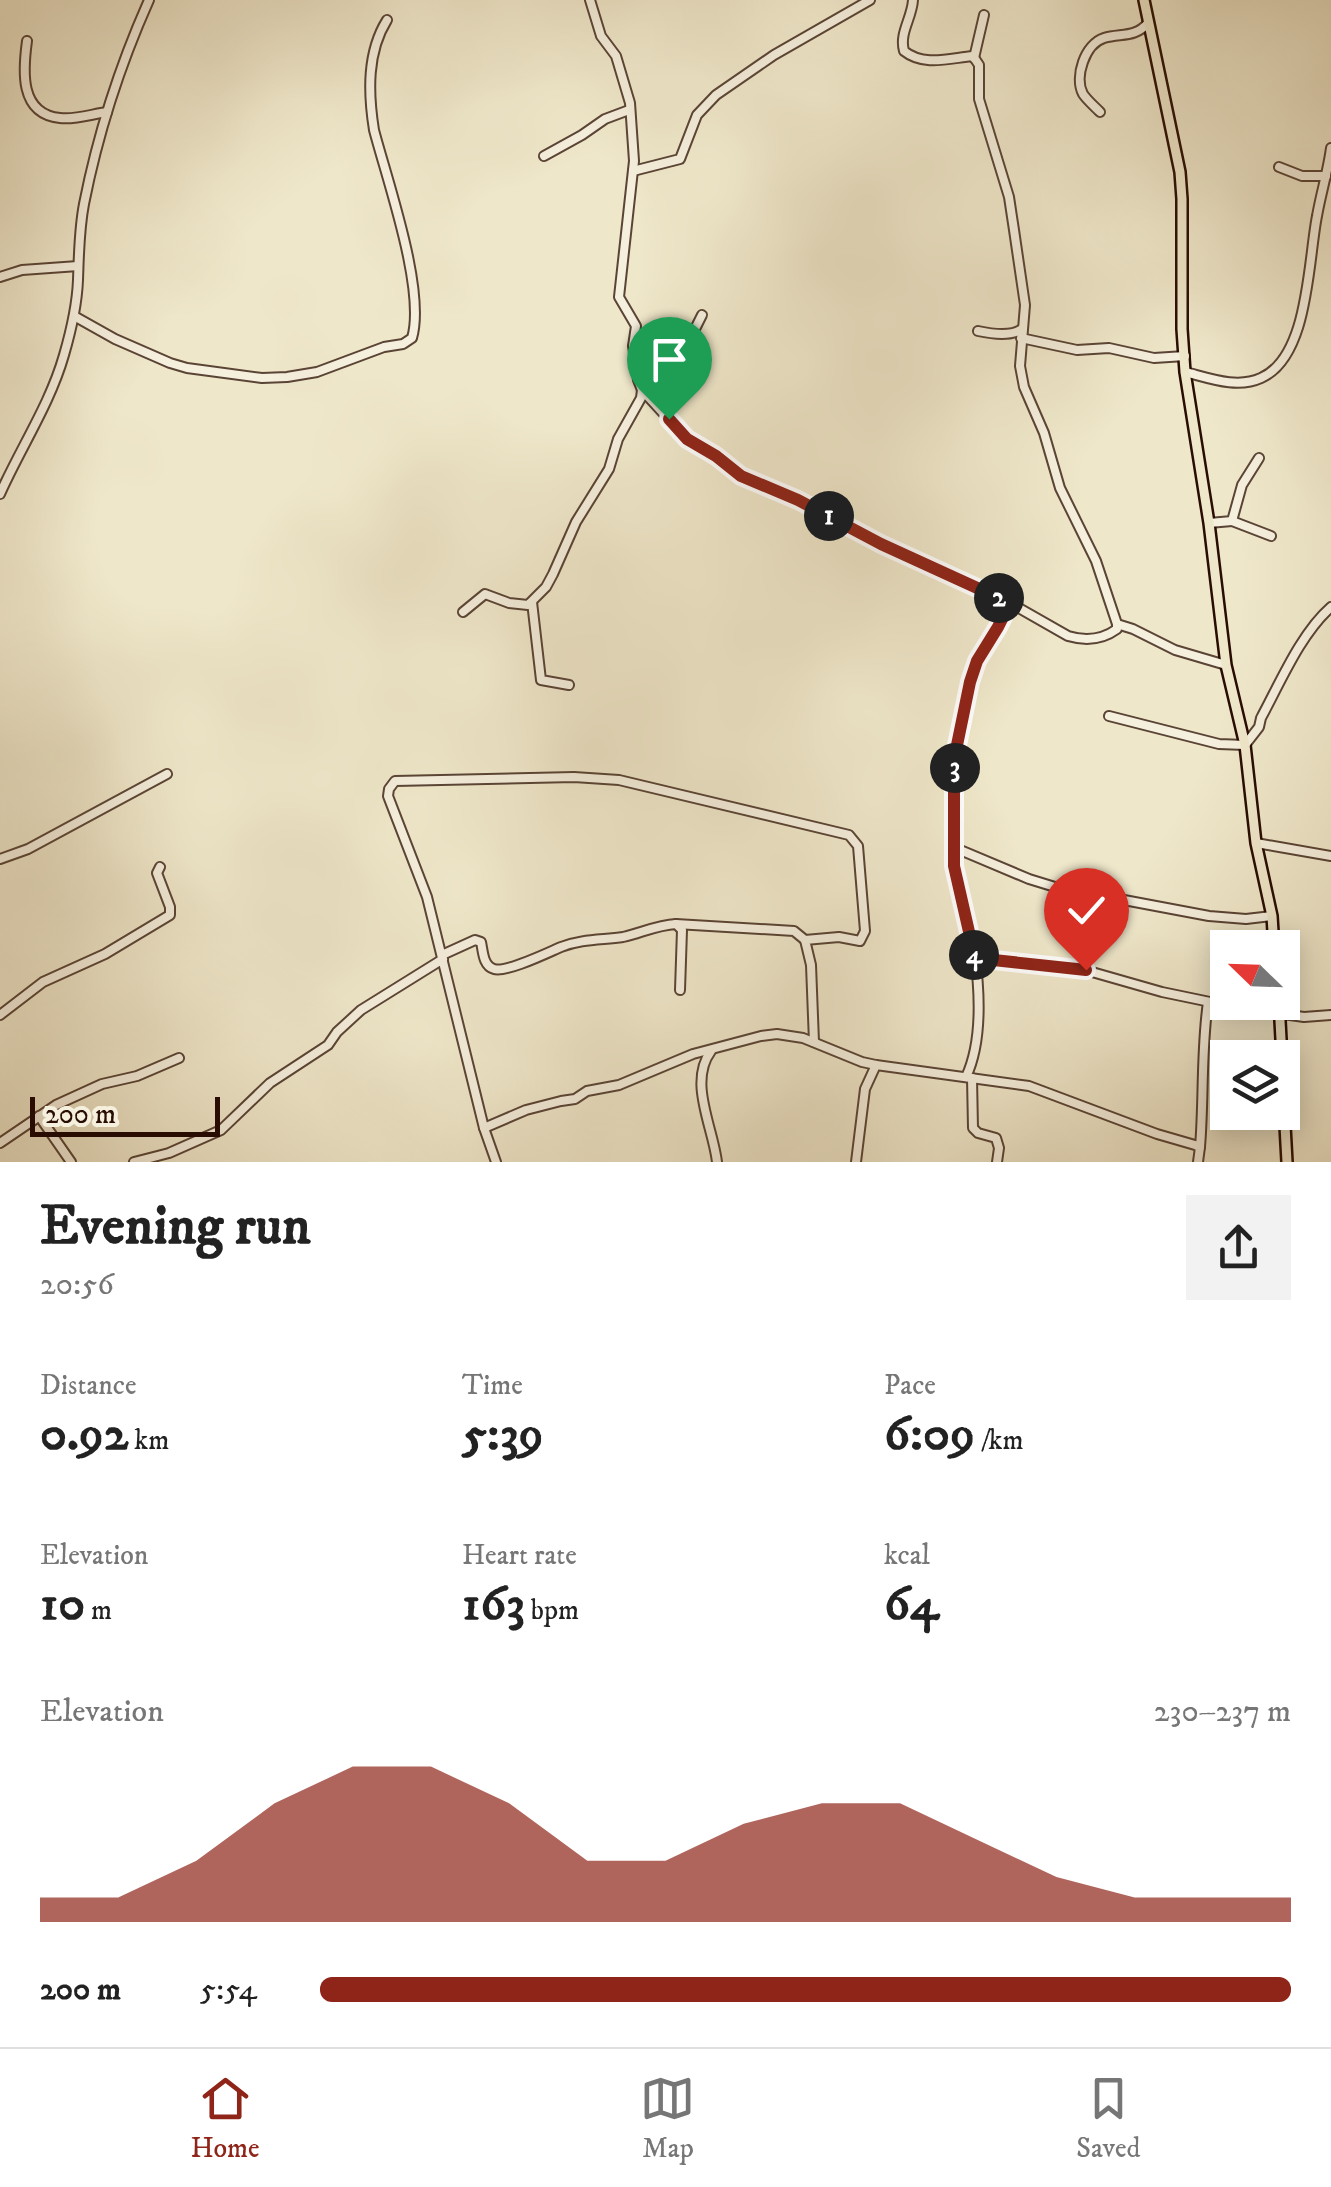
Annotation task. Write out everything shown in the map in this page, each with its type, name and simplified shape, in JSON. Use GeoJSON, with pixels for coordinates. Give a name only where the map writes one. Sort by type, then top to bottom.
{"type":"FeatureCollection","features":[{"type":"Feature","properties":{"kind":"main road"},"geometry":{"type":"LineString","coordinates":[[1144,0],[1180,172],[1185,372],[1226,665],[1246,745],[1256,843],[1273,930]]}},
{"type":"Feature","properties":{"kind":"main road"},"geometry":{"type":"LineString","coordinates":[[1285,1130],[1287,1162]]}},
{"type":"Feature","properties":{"kind":"street"},"geometry":{"type":"LineString","coordinates":[[0,494],[63,359],[74,316],[84,201],[122,64],[149,0]]}},
{"type":"Feature","properties":{"kind":"street"},"geometry":{"type":"LineString","coordinates":[[463,612],[485,594],[524,606],[532,602],[553,574],[576,522],[606,476],[618,440],[641,398],[635,362],[636,326],[619,297],[633,171],[630,103],[616,56],[601,36],[590,0]]}},
{"type":"Feature","properties":{"kind":"street"},"geometry":{"type":"LineString","coordinates":[[633,171],[680,159],[696,116],[716,95],[774,54],[870,0]]}},
{"type":"Feature","properties":{"kind":"street"},"geometry":{"type":"LineString","coordinates":[[642,390],[687,439],[741,476],[1010,603],[1068,636],[1105,637],[1117,629],[1096,561],[1060,488],[1048,444],[1024,386],[1020,366],[1024,305],[1009,198],[980,99],[979,65],[970,56],[927,60],[916,59],[904,51],[902,34],[912,14],[913,0]]}},
{"type":"Feature","properties":{"kind":"street"},"geometry":{"type":"LineString","coordinates":[[974,58],[984,15]]}},
{"type":"Feature","properties":{"kind":"street"},"geometry":{"type":"LineString","coordinates":[[74,316],[128,345],[187,368],[262,378],[317,372],[412,338],[415,301],[409,266],[371,109],[370,80],[376,38],[387,20]]}},
{"type":"Feature","properties":{"kind":"street"},"geometry":{"type":"LineString","coordinates":[[1100,112],[1081,88],[1082,67],[1090,48],[1105,38],[1141,31],[1148,23]]}},
{"type":"Feature","properties":{"kind":"street"},"geometry":{"type":"LineString","coordinates":[[26,41],[26,88],[40,111],[64,119],[107,112]]}},
{"type":"Feature","properties":{"kind":"street"},"geometry":{"type":"LineString","coordinates":[[544,156],[604,118],[629,110]]}},
{"type":"Feature","properties":{"kind":"street"},"geometry":{"type":"LineString","coordinates":[[1185,372],[1251,382],[1264,377],[1282,361],[1301,318],[1331,148]]}},
{"type":"Feature","properties":{"kind":"street"},"geometry":{"type":"LineString","coordinates":[[1279,167],[1302,176],[1326,176]]}},
{"type":"Feature","properties":{"kind":"street"},"geometry":{"type":"LineString","coordinates":[[0,277],[22,270],[78,266]]}},
{"type":"Feature","properties":{"kind":"street"},"geometry":{"type":"LineString","coordinates":[[635,362],[687,345],[702,315]]}},
{"type":"Feature","properties":{"kind":"street"},"geometry":{"type":"LineString","coordinates":[[978,331],[1018,333],[1077,350],[1109,348],[1154,358],[1185,356]]}},
{"type":"Feature","properties":{"kind":"street"},"geometry":{"type":"LineString","coordinates":[[1232,521],[1242,486],[1259,458]]}},
{"type":"Feature","properties":{"kind":"street"},"geometry":{"type":"LineString","coordinates":[[1208,522],[1232,521],[1271,536]]}},
{"type":"Feature","properties":{"kind":"street"},"geometry":{"type":"LineString","coordinates":[[532,602],[541,680],[570,684]]}},
{"type":"Feature","properties":{"kind":"street"},"geometry":{"type":"LineString","coordinates":[[997,1162],[999,1142],[973,1128],[969,1078],[977,1025],[975,958],[954,866],[954,772],[977,661],[1010,603]]}},
{"type":"Feature","properties":{"kind":"street"},"geometry":{"type":"LineString","coordinates":[[1109,716],[1220,744],[1246,745],[1260,726],[1303,642],[1331,607]]}},
{"type":"Feature","properties":{"kind":"street"},"geometry":{"type":"LineString","coordinates":[[1116,624],[1175,650],[1226,665]]}},
{"type":"Feature","properties":{"kind":"street"},"geometry":{"type":"LineString","coordinates":[[0,860],[28,849],[167,774]]}},
{"type":"Feature","properties":{"kind":"street"},"geometry":{"type":"LineString","coordinates":[[496,1162],[426,896],[388,796],[395,781],[557,777],[618,780],[849,835],[858,846],[863,937],[860,941],[838,937],[805,940]]}},
{"type":"Feature","properties":{"kind":"street"},"geometry":{"type":"LineString","coordinates":[[1256,843],[1331,856]]}},
{"type":"Feature","properties":{"kind":"street"},"geometry":{"type":"LineString","coordinates":[[954,847],[1055,888],[1208,916],[1272,916]]}},
{"type":"Feature","properties":{"kind":"street"},"geometry":{"type":"LineString","coordinates":[[0,1016],[43,982],[105,954],[170,915],[157,873],[160,867]]}},
{"type":"Feature","properties":{"kind":"street"},"geometry":{"type":"LineString","coordinates":[[676,924],[682,930],[680,990]]}},
{"type":"Feature","properties":{"kind":"street"},"geometry":{"type":"LineString","coordinates":[[134,1162],[169,1153],[221,1130],[270,1083],[322,1050],[361,1010],[475,940],[481,942],[485,962],[498,970],[576,942],[676,924],[794,932],[805,940],[811,964],[814,1042]]}},
{"type":"Feature","properties":{"kind":"street"},"geometry":{"type":"LineString","coordinates":[[975,958],[1086,970],[1208,1002],[1198,1162]]}},
{"type":"Feature","properties":{"kind":"street"},"geometry":{"type":"LineString","coordinates":[[1300,1016],[1331,1015]]}},
{"type":"Feature","properties":{"kind":"street"},"geometry":{"type":"LineString","coordinates":[[484,1128],[526,1110],[619,1084],[694,1054],[777,1034],[814,1042],[876,1065],[1044,1091],[1200,1148]]}},
{"type":"Feature","properties":{"kind":"street"},"geometry":{"type":"LineString","coordinates":[[713,1049],[704,1060],[701,1074],[717,1162]]}},
{"type":"Feature","properties":{"kind":"street"},"geometry":{"type":"LineString","coordinates":[[0,1143],[56,1104],[179,1058]]}},
{"type":"Feature","properties":{"kind":"street"},"geometry":{"type":"LineString","coordinates":[[856,1162],[866,1089],[876,1065]]}},
{"type":"Feature","properties":{"kind":"street"},"geometry":{"type":"LineString","coordinates":[[39,1116],[70,1162]]}},
{"type":"Feature","properties":{"kind":"route"},"geometry":{"type":"LineString","coordinates":[[669,419],[687,439],[741,476],[1010,603],[977,661],[970,682],[956,750],[954,866],[975,958],[1086,970]]}}]}
